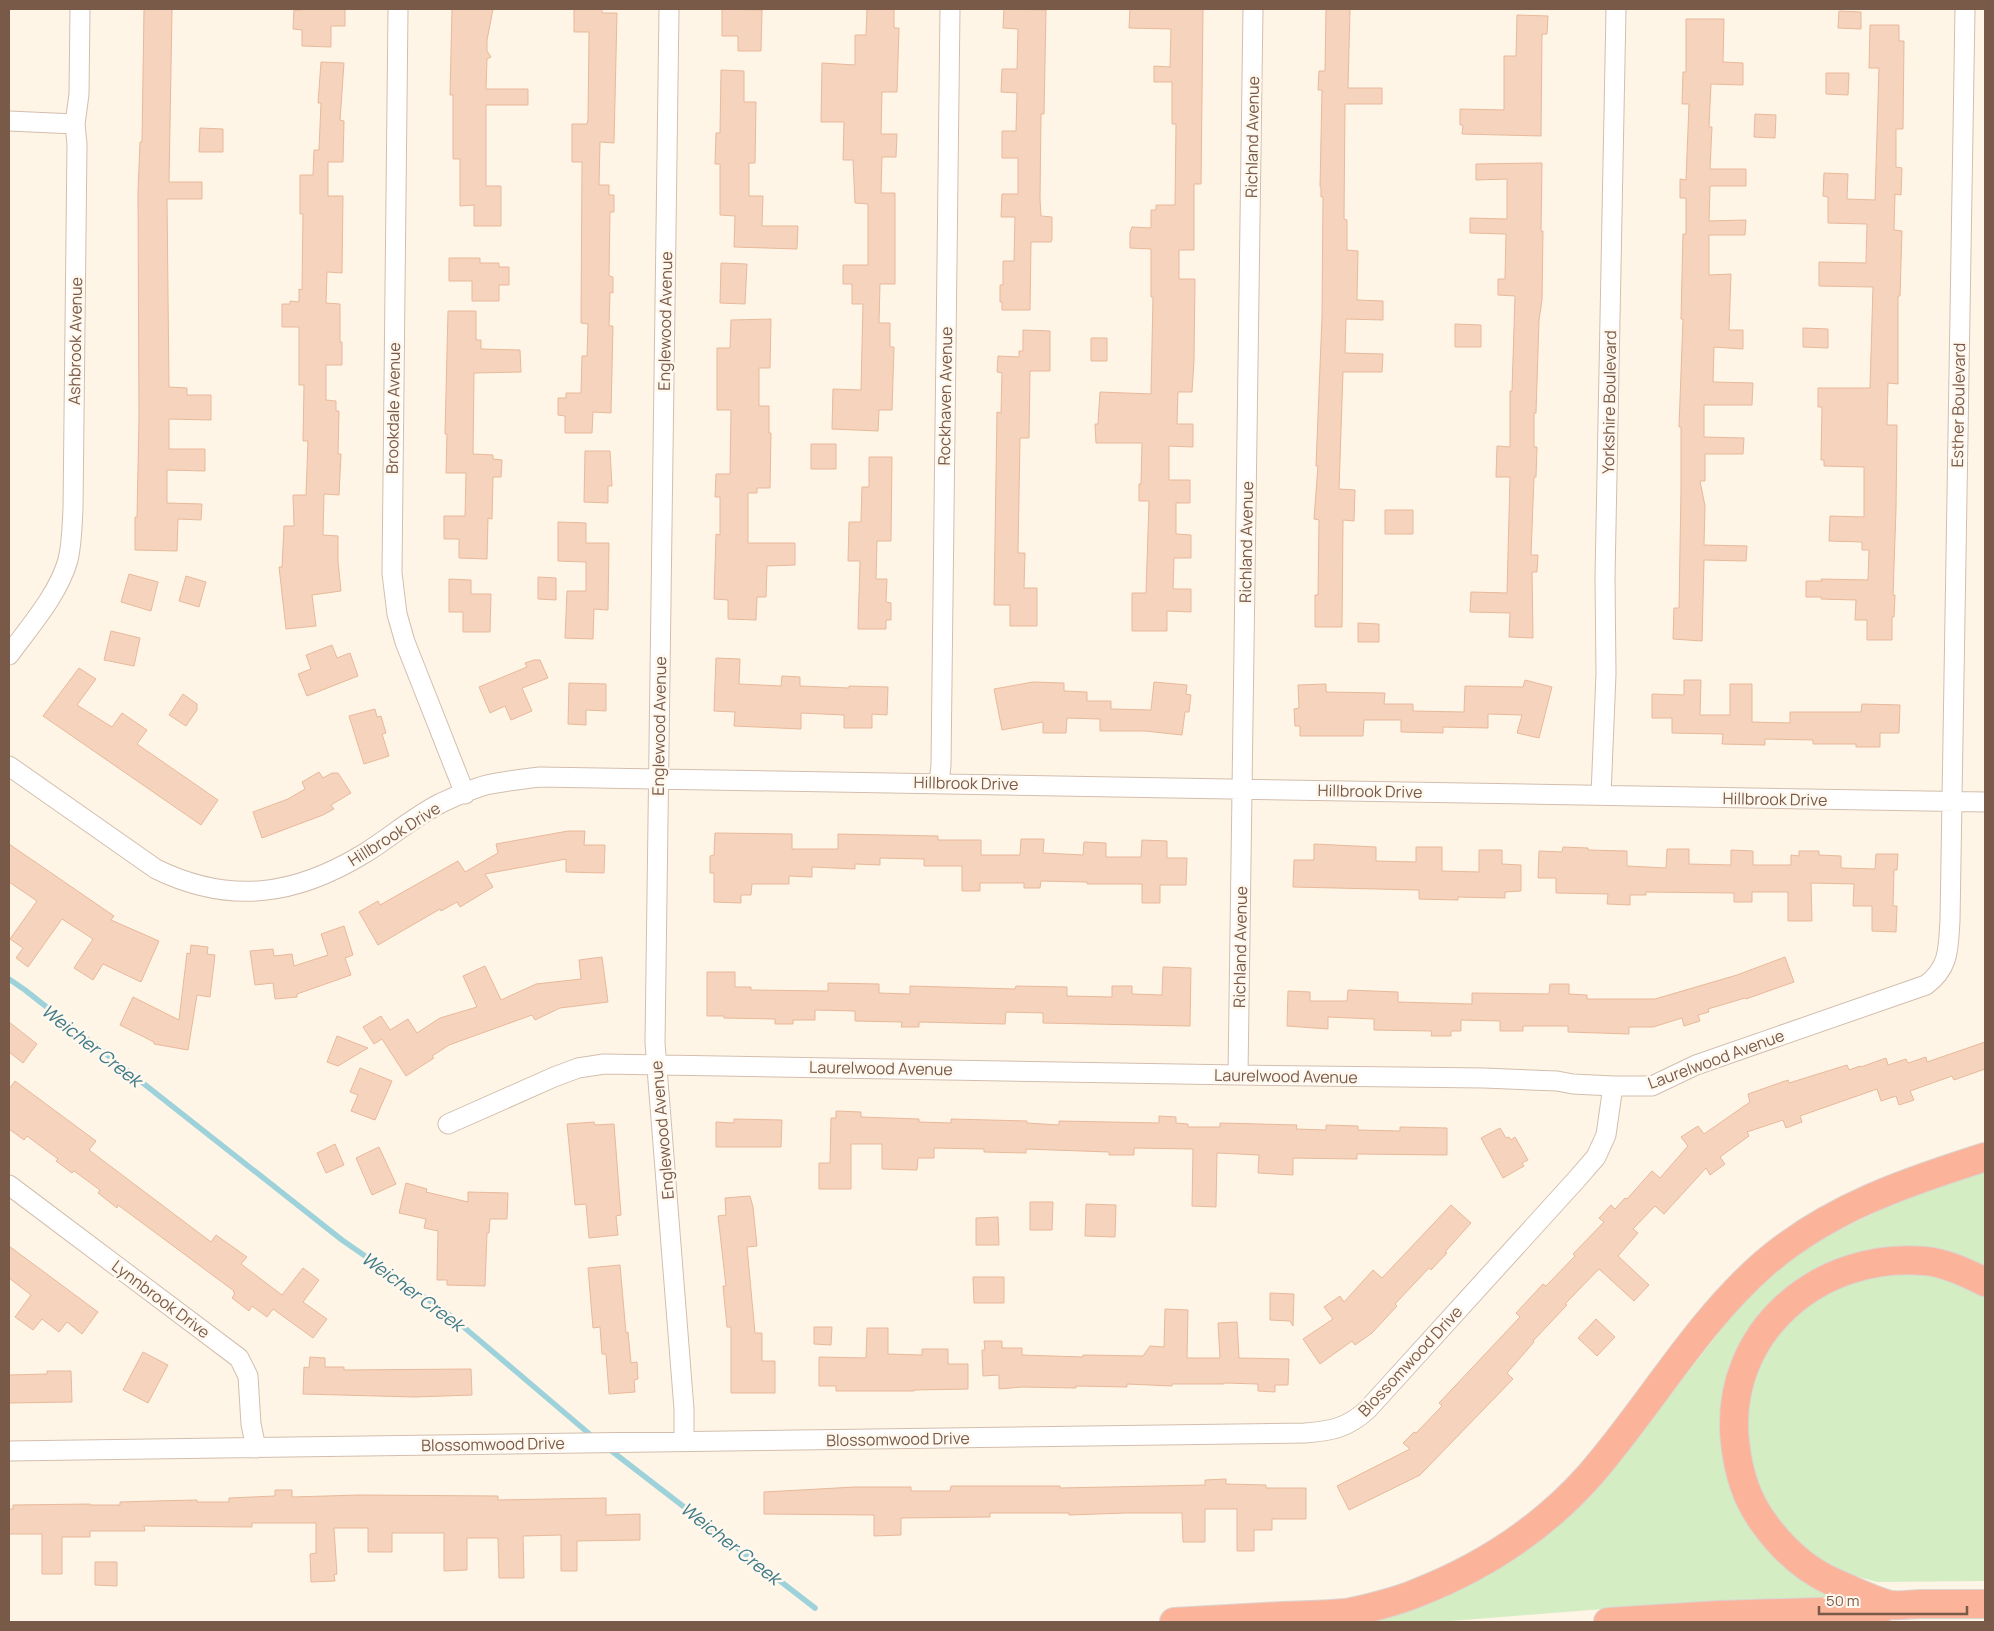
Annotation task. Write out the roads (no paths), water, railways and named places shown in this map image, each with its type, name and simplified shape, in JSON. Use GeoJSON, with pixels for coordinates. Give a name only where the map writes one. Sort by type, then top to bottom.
{"type":"FeatureCollection","features":[{"type":"Feature","properties":{"kind":"highway"},"geometry":{"type":"LineString","coordinates":[[1174,1622],[1347,1613],[1415,1595],[1482,1563],[1541,1523],[1588,1477],[1712,1318],[1744,1282],[1766,1262],[1805,1232],[1870,1197],[1985,1157]]}},
{"type":"Feature","properties":{"kind":"highway"},"geometry":{"type":"LineString","coordinates":[[1985,1282],[1968,1274],[1927,1261],[1894,1260],[1863,1265],[1837,1273],[1812,1286],[1787,1305],[1765,1329],[1748,1359],[1737,1391],[1732,1422],[1736,1456],[1743,1484],[1754,1510],[1774,1538],[1798,1561],[1843,1587],[1890,1605],[1985,1604]]}},
{"type":"Feature","properties":{"kind":"highway"},"geometry":{"type":"LineString","coordinates":[[1608,1622],[1719,1615],[1878,1610],[1890,1605]]}},
{"type":"Feature","properties":{"kind":"street","name":"Ashbrook Avenue"},"geometry":{"type":"LineString","coordinates":[[9,655],[56,588],[67,562],[70,549],[73,509],[77,144],[75,124],[79,94],[80,9]]}},
{"type":"Feature","properties":{"kind":"street","name":"Brookdale Avenue"},"geometry":{"type":"LineString","coordinates":[[398,9],[392,573],[397,614],[405,642],[465,794]]}},
{"type":"Feature","properties":{"kind":"street","name":"Englewood Avenue"},"geometry":{"type":"LineString","coordinates":[[669,9],[655,1043],[684,1409],[684,1441]]}},
{"type":"Feature","properties":{"kind":"street","name":"Rockhaven Avenue"},"geometry":{"type":"LineString","coordinates":[[939,783],[941,765],[950,9]]}},
{"type":"Feature","properties":{"kind":"street","name":"Richland Avenue"},"geometry":{"type":"LineString","coordinates":[[1238,1075],[1253,9]]}},
{"type":"Feature","properties":{"kind":"street","name":"Yorkshire Boulevard"},"geometry":{"type":"LineString","coordinates":[[1601,795],[1606,674],[1605,578],[1616,9]]}},
{"type":"Feature","properties":{"kind":"street","name":"Esther Boulevard"},"geometry":{"type":"LineString","coordinates":[[1952,801],[1965,9]]}},
{"type":"Feature","properties":{"kind":"street"},"geometry":{"type":"LineString","coordinates":[[9,121],[75,124]]}},
{"type":"Feature","properties":{"kind":"street","name":"Hillbrook Drive"},"geometry":{"type":"LineString","coordinates":[[9,766],[156,869],[175,878],[207,888],[231,892],[254,892],[290,886],[335,870],[366,852],[414,818],[441,803],[489,784],[540,777],[1985,802]]}},
{"type":"Feature","properties":{"kind":"street","name":"Laurelwood Avenue"},"geometry":{"type":"LineString","coordinates":[[448,1124],[554,1077],[578,1068],[604,1064],[1484,1078],[1557,1081],[1573,1084],[1613,1086],[1652,1086],[1696,1065],[1910,992],[1934,979],[1942,971],[1946,961],[1950,921],[1952,801]]}},
{"type":"Feature","properties":{"kind":"street","name":"Blossomwood Drive"},"geometry":{"type":"LineString","coordinates":[[9,1451],[1329,1432],[1347,1425],[1368,1409],[1596,1157],[1606,1135],[1613,1086]]}},
{"type":"Feature","properties":{"kind":"street","name":"Lynnbrook Drive"},"geometry":{"type":"LineString","coordinates":[[9,1184],[239,1358],[248,1376],[251,1424],[256,1448]]}},
{"type":"Feature","properties":{"kind":"waterway","name":"Weicher Creek"},"geometry":{"type":"LineString","coordinates":[[9,979],[342,1240],[446,1312],[593,1437]]}},
{"type":"Feature","properties":{"kind":"waterway","name":"Weicher Creek"},"geometry":{"type":"LineString","coordinates":[[609,1449],[815,1608]]}}]}
